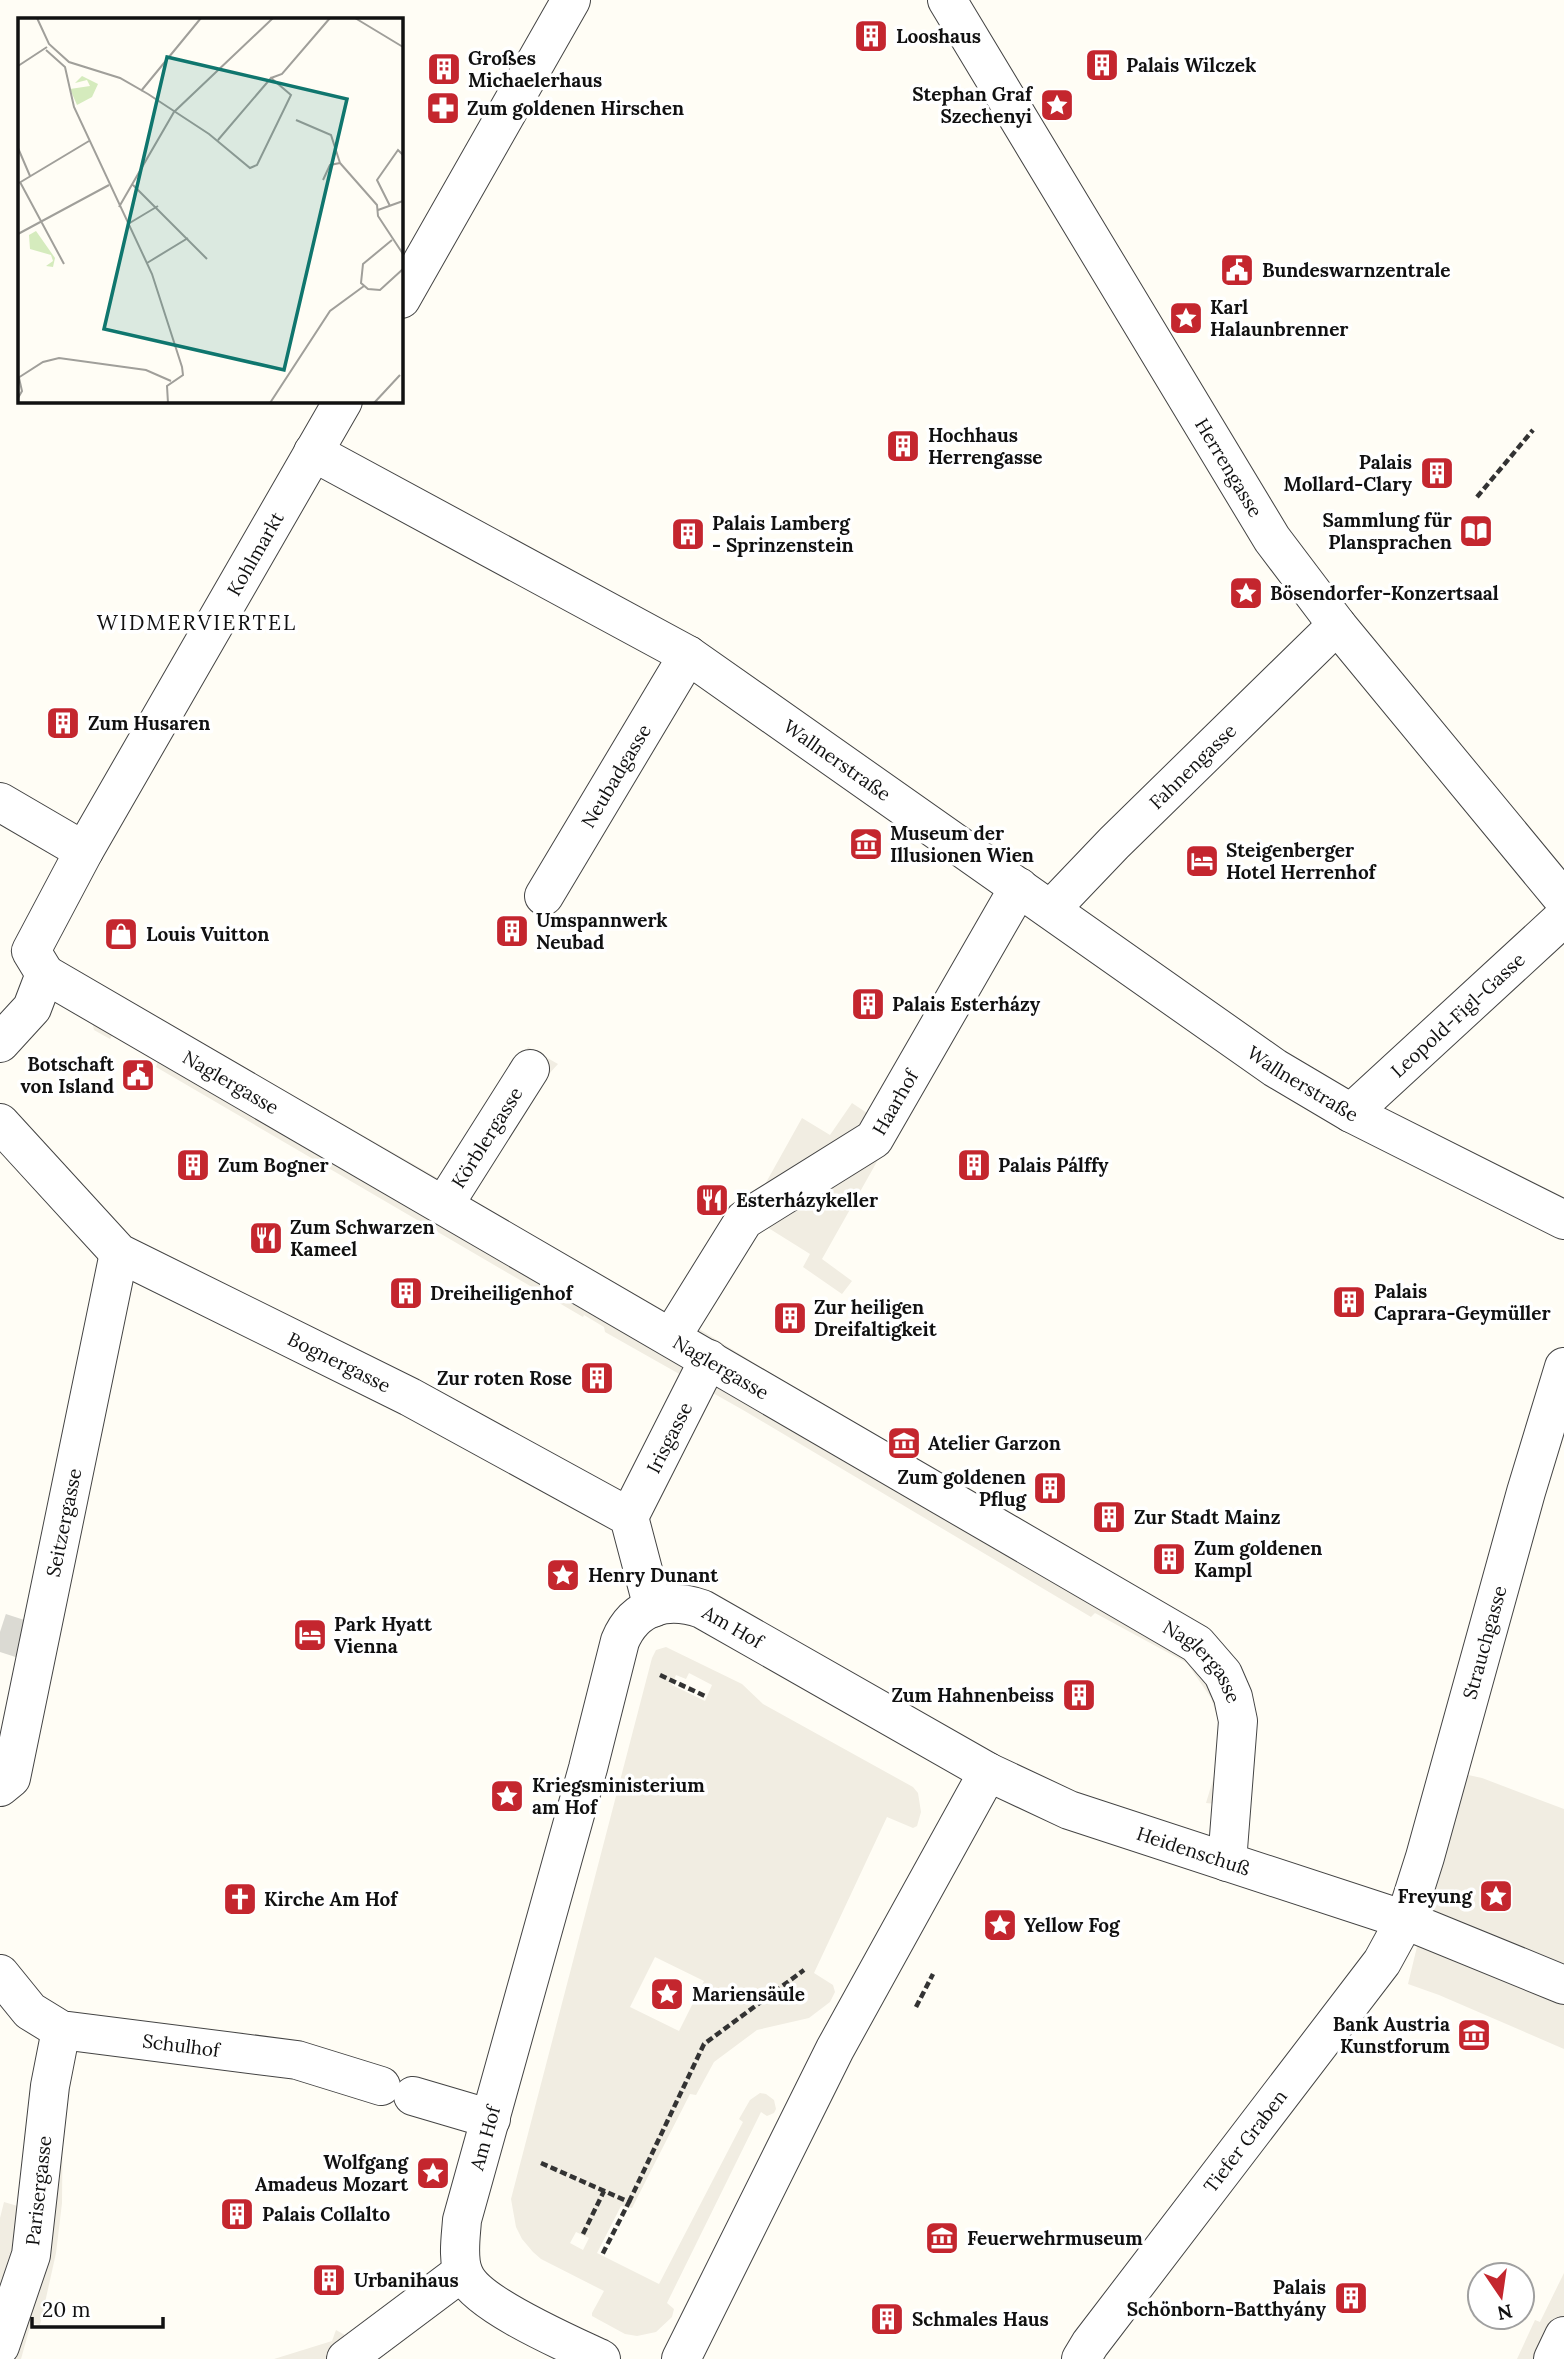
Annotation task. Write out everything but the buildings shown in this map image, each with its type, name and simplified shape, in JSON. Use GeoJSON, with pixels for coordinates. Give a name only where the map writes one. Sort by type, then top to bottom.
{"type":"FeatureCollection","features":[{"type":"Feature","properties":{"kind":"street"},"geometry":{"type":"LineString","coordinates":[[402,297],[571,0]]}},
{"type":"Feature","properties":{"kind":"street","name":"Herrengasse"},"geometry":{"type":"LineString","coordinates":[[947,0],[1272,539],[1336,625],[1564,900]]}},
{"type":"Feature","properties":{"kind":"street","name":"Kohlmarkt"},"geometry":{"type":"LineString","coordinates":[[45,974],[31,951],[84,851],[342,402]]}},
{"type":"Feature","properties":{"kind":"street","name":"Wallnerstraße"},"geometry":{"type":"LineString","coordinates":[[313,452],[688,655],[1275,1068],[1351,1112],[1564,1220]]}},
{"type":"Feature","properties":{"kind":"street","name":"Fahnengasse"},"geometry":{"type":"LineString","coordinates":[[1051,909],[1114,843],[1336,625]]}},
{"type":"Feature","properties":{"kind":"street","name":"Neubadgasse"},"geometry":{"type":"LineString","coordinates":[[544,896],[688,655]]}},
{"type":"Feature","properties":{"kind":"street"},"geometry":{"type":"LineString","coordinates":[[0,802],[84,851]]}},
{"type":"Feature","properties":{"kind":"street","name":"Haarhof"},"geometry":{"type":"LineString","coordinates":[[672,1336],[744,1220],[874,1139],[1020,887]]}},
{"type":"Feature","properties":{"kind":"street","name":"Leopold-Figl-Gasse"},"geometry":{"type":"LineString","coordinates":[[1351,1112],[1564,917]]}},
{"type":"Feature","properties":{"kind":"street"},"geometry":{"type":"LineString","coordinates":[[0,1043],[32,1008],[45,974]]}},
{"type":"Feature","properties":{"kind":"street","name":"Naglergasse"},"geometry":{"type":"LineString","coordinates":[[45,974],[672,1336],[1197,1644],[1223,1674],[1233,1697],[1238,1721],[1227,1862]]}},
{"type":"Feature","properties":{"kind":"street","name":"Körblergasse"},"geometry":{"type":"LineString","coordinates":[[444,1205],[530,1069]]}},
{"type":"Feature","properties":{"kind":"street","name":"Bognergasse"},"geometry":{"type":"LineString","coordinates":[[0,1123],[119,1253],[410,1397],[629,1517]]}},
{"type":"Feature","properties":{"kind":"street","name":"Seitzergasse"},"geometry":{"type":"LineString","coordinates":[[0,1787],[11,1778],[119,1253]]}},
{"type":"Feature","properties":{"kind":"street","name":"Irisgasse"},"geometry":{"type":"LineString","coordinates":[[629,1517],[709,1359]]}},
{"type":"Feature","properties":{"kind":"street","name":"Strauchgasse"},"geometry":{"type":"LineString","coordinates":[[1405,1920],[1564,1367]]}},
{"type":"Feature","properties":{"kind":"street"},"geometry":{"type":"LineString","coordinates":[[629,1517],[653,1608]]}},
{"type":"Feature","properties":{"kind":"street","name":"Am Hof"},"geometry":{"type":"LineString","coordinates":[[462,2272],[462,2220],[588,1768],[620,1641],[626,1627],[634,1618],[671,1602],[685,1603],[702,1609],[988,1772]]}},
{"type":"Feature","properties":{"kind":"street"},"geometry":{"type":"LineString","coordinates":[[681,2359],[835,2049],[988,1772]]}},
{"type":"Feature","properties":{"kind":"street","name":"Heidenschuß"},"geometry":{"type":"LineString","coordinates":[[988,1772],[1069,1810],[1405,1920]]}},
{"type":"Feature","properties":{"kind":"street"},"geometry":{"type":"LineString","coordinates":[[1405,1920],[1564,1985]]}},
{"type":"Feature","properties":{"kind":"street","name":"Tiefer Graben"},"geometry":{"type":"LineString","coordinates":[[1085,2352],[1382,1962],[1405,1920]]}},
{"type":"Feature","properties":{"kind":"street","name":"Schulhof"},"geometry":{"type":"LineString","coordinates":[[0,1974],[30,2011],[61,2030],[297,2060],[491,2119]]}},
{"type":"Feature","properties":{"kind":"street","name":"Parisergasse"},"geometry":{"type":"LineString","coordinates":[[0,2346],[31,2255],[50,2086],[61,2030]]}},
{"type":"Feature","properties":{"kind":"street"},"geometry":{"type":"LineString","coordinates":[[345,2359],[462,2272],[471,2287],[484,2298],[601,2359]]}},
{"type":"Feature","properties":{"kind":"street"},"geometry":{"type":"LineString","coordinates":[[1553,2359],[1564,2336]]}},
{"type":"Feature","properties":{"kind":"path"},"geometry":{"type":"LineString","coordinates":[[1477,497],[1533,430]]}},
{"type":"Feature","properties":{"kind":"path"},"geometry":{"type":"LineString","coordinates":[[660,1675],[707,1697]]}},
{"type":"Feature","properties":{"kind":"path"},"geometry":{"type":"LineString","coordinates":[[602,2255],[704,2044],[804,1970]]}},
{"type":"Feature","properties":{"kind":"path"},"geometry":{"type":"LineString","coordinates":[[916,2007],[933,1974]]}},
{"type":"Feature","properties":{"kind":"path"},"geometry":{"type":"LineString","coordinates":[[541,2163],[629,2202]]}},
{"type":"Feature","properties":{"kind":"path"},"geometry":{"type":"LineString","coordinates":[[583,2234],[604,2191]]}},
{"type":"Feature","properties":{"kind":"shaded area"},"geometry":{"type":"Polygon","coordinates":[[[1006,933],[822,1259],[852,1281],[842,1294],[803,1267],[810,1254],[757,1221],[691,1324],[1235,1660],[1250,1686],[1249,1807],[1206,1803],[1215,1773],[1219,1723],[1211,1698],[1187,1663],[1095,1613],[1091,1617],[743,1410],[605,1332],[604,1327],[584,1315],[583,1317],[156,1067],[159,1058],[114,1032],[110,1039],[94,1030],[82,974],[448,1184],[528,1047],[558,1064],[458,1194],[674,1316],[753,1206],[802,1118],[830,1135],[852,1103],[867,1113],[1006,933]]]}},
{"type":"Feature","properties":{"kind":"shaded area"},"geometry":{"type":"Polygon","coordinates":[[[666,1647],[742,1684],[763,1704],[913,1787],[918,1793],[921,1812],[917,1826],[913,1828],[887,1817],[814,1973],[833,1985],[835,1992],[830,2002],[809,2018],[757,2030],[714,2062],[696,2095],[690,2094],[632,2208],[621,2206],[597,2253],[659,2284],[743,2122],[739,2119],[750,2100],[760,2093],[774,2100],[774,2113],[767,2116],[761,2112],[667,2303],[674,2309],[672,2317],[656,2332],[637,2336],[625,2334],[592,2316],[604,2291],[541,2259],[533,2252],[516,2227],[511,2199],[656,1650],[666,1647]],[[689,1673],[686,1679],[676,1675],[672,1685],[705,1701],[712,1685],[689,1673]],[[655,1957],[630,2007],[679,2031],[704,1981],[655,1957]],[[576,2232],[570,2243],[583,2250],[589,2238],[576,2232]]]}},
{"type":"Feature","properties":{"kind":"shaded area","name":"Freyung"},"geometry":{"type":"Polygon","coordinates":[[[1459,1773],[1482,1778],[1564,1809],[1564,2049],[1408,1984],[1459,1773]]]}},
{"type":"Feature","properties":{"kind":"shaded area"},"geometry":{"type":"Polygon","coordinates":[[[63,2095],[62,2203],[56,2253],[40,2325],[31,2323],[21,2359],[0,2359],[0,2218],[4,2202],[21,2207],[63,2095]]]}},
{"type":"Feature","properties":{"kind":"shaded area"},"geometry":{"type":"Polygon","coordinates":[[[1564,2273],[1564,2359],[1517,2359],[1530,2331],[1536,2331],[1536,2320],[1540,2322],[1564,2273]]]}},
{"type":"Feature","properties":{"kind":"shaded area"},"geometry":{"type":"Polygon","coordinates":[[[336,2330],[382,2356],[378,2359],[274,2359],[332,2341],[336,2330]]]}},
{"type":"Feature","properties":{"kind":"tunnel"},"geometry":{"type":"LineString","coordinates":[[0,1632],[40,1645]]}},
{"type":"Feature","properties":{"kind":"place","name":"Looshaus"},"geometry":{"type":"Point","coordinates":[871,36]}},
{"type":"Feature","properties":{"kind":"place","name":"Palais Wilczek"},"geometry":{"type":"Point","coordinates":[1102,65]}},
{"type":"Feature","properties":{"kind":"place","name":"Großes Michaelerhaus"},"geometry":{"type":"Point","coordinates":[444,69]}},
{"type":"Feature","properties":{"kind":"place","name":"Stephan Graf Szechenyi"},"geometry":{"type":"Point","coordinates":[1057,105]}},
{"type":"Feature","properties":{"kind":"place","name":"Zum goldenen Hirschen"},"geometry":{"type":"Point","coordinates":[443,108]}},
{"type":"Feature","properties":{"kind":"place","name":"Bundeswarnzentrale"},"geometry":{"type":"Point","coordinates":[1237,270]}},
{"type":"Feature","properties":{"kind":"place","name":"Karl Halaunbrenner"},"geometry":{"type":"Point","coordinates":[1186,318]}},
{"type":"Feature","properties":{"kind":"place","name":"Hochhaus Herrengasse"},"geometry":{"type":"Point","coordinates":[903,446]}},
{"type":"Feature","properties":{"kind":"place","name":"Palais Mollard-Clary"},"geometry":{"type":"Point","coordinates":[1437,473]}},
{"type":"Feature","properties":{"kind":"place","name":"Sammlung für Plansprachen"},"geometry":{"type":"Point","coordinates":[1476,531]}},
{"type":"Feature","properties":{"kind":"place","name":"Palais Lamberg - Sprinzenstein"},"geometry":{"type":"Point","coordinates":[688,534]}},
{"type":"Feature","properties":{"kind":"place","name":"Bösendorfer-Konzertsaal"},"geometry":{"type":"Point","coordinates":[1246,593]}},
{"type":"Feature","properties":{"kind":"place","name":"Zum Husaren"},"geometry":{"type":"Point","coordinates":[63,723]}},
{"type":"Feature","properties":{"kind":"place","name":"Museum der Illusionen Wien"},"geometry":{"type":"Point","coordinates":[866,844]}},
{"type":"Feature","properties":{"kind":"place","name":"Steigenberger Hotel Herrenhof"},"geometry":{"type":"Point","coordinates":[1202,861]}},
{"type":"Feature","properties":{"kind":"place","name":"Umspannwerk Neubad"},"geometry":{"type":"Point","coordinates":[512,931]}},
{"type":"Feature","properties":{"kind":"place","name":"Louis Vuitton"},"geometry":{"type":"Point","coordinates":[121,934]}},
{"type":"Feature","properties":{"kind":"place","name":"Palais Esterházy"},"geometry":{"type":"Point","coordinates":[868,1004]}},
{"type":"Feature","properties":{"kind":"place","name":"Botschaft von Island"},"geometry":{"type":"Point","coordinates":[138,1075]}},
{"type":"Feature","properties":{"kind":"place","name":"Zum Bogner"},"geometry":{"type":"Point","coordinates":[193,1165]}},
{"type":"Feature","properties":{"kind":"place","name":"Palais Pálffy"},"geometry":{"type":"Point","coordinates":[974,1165]}},
{"type":"Feature","properties":{"kind":"place","name":"Esterházykeller"},"geometry":{"type":"Point","coordinates":[712,1200]}},
{"type":"Feature","properties":{"kind":"place","name":"Zum Schwarzen Kameel"},"geometry":{"type":"Point","coordinates":[266,1238]}},
{"type":"Feature","properties":{"kind":"place","name":"Dreiheiligenhof"},"geometry":{"type":"Point","coordinates":[406,1293]}},
{"type":"Feature","properties":{"kind":"place","name":"Palais Caprara-Geymüller"},"geometry":{"type":"Point","coordinates":[1349,1302]}},
{"type":"Feature","properties":{"kind":"place","name":"Zur heiligen Dreifaltigkeit"},"geometry":{"type":"Point","coordinates":[790,1318]}},
{"type":"Feature","properties":{"kind":"place","name":"Zur roten Rose"},"geometry":{"type":"Point","coordinates":[597,1378]}},
{"type":"Feature","properties":{"kind":"place","name":"Atelier Garzon"},"geometry":{"type":"Point","coordinates":[904,1443]}},
{"type":"Feature","properties":{"kind":"place","name":"Zum goldenen Pflug"},"geometry":{"type":"Point","coordinates":[1050,1488]}},
{"type":"Feature","properties":{"kind":"place","name":"Zur Stadt Mainz"},"geometry":{"type":"Point","coordinates":[1109,1517]}},
{"type":"Feature","properties":{"kind":"place","name":"Zum goldenen Kampl"},"geometry":{"type":"Point","coordinates":[1169,1559]}},
{"type":"Feature","properties":{"kind":"place","name":"Henry Dunant"},"geometry":{"type":"Point","coordinates":[563,1575]}},
{"type":"Feature","properties":{"kind":"place","name":"Park Hyatt Vienna"},"geometry":{"type":"Point","coordinates":[310,1635]}},
{"type":"Feature","properties":{"kind":"place","name":"Zum Hahnenbeiss"},"geometry":{"type":"Point","coordinates":[1079,1695]}},
{"type":"Feature","properties":{"kind":"place","name":"Kriegsministerium am Hof"},"geometry":{"type":"Point","coordinates":[507,1796]}},
{"type":"Feature","properties":{"kind":"place","name":"Freyung"},"geometry":{"type":"Point","coordinates":[1496,1896]}},
{"type":"Feature","properties":{"kind":"place","name":"Kirche Am Hof"},"geometry":{"type":"Point","coordinates":[240,1899]}},
{"type":"Feature","properties":{"kind":"place","name":"Yellow Fog"},"geometry":{"type":"Point","coordinates":[1000,1925]}},
{"type":"Feature","properties":{"kind":"place","name":"Mariensäule"},"geometry":{"type":"Point","coordinates":[667,1994]}},
{"type":"Feature","properties":{"kind":"place","name":"Bank Austria Kunstforum"},"geometry":{"type":"Point","coordinates":[1474,2035]}},
{"type":"Feature","properties":{"kind":"place","name":"Wolfgang Amadeus Mozart"},"geometry":{"type":"Point","coordinates":[433,2173]}},
{"type":"Feature","properties":{"kind":"place","name":"Palais Collalto"},"geometry":{"type":"Point","coordinates":[237,2214]}},
{"type":"Feature","properties":{"kind":"place","name":"Feuerwehrmuseum"},"geometry":{"type":"Point","coordinates":[942,2238]}},
{"type":"Feature","properties":{"kind":"place","name":"Urbanihaus"},"geometry":{"type":"Point","coordinates":[329,2280]}},
{"type":"Feature","properties":{"kind":"place","name":"Palais Schönborn-Batthyány"},"geometry":{"type":"Point","coordinates":[1351,2298]}},
{"type":"Feature","properties":{"kind":"place","name":"Schmales Haus"},"geometry":{"type":"Point","coordinates":[887,2319]}},
{"type":"Feature","properties":{"kind":"district","name":"WIDMERVIERTEL"},"geometry":{"type":"Point","coordinates":[197,622]}}]}
